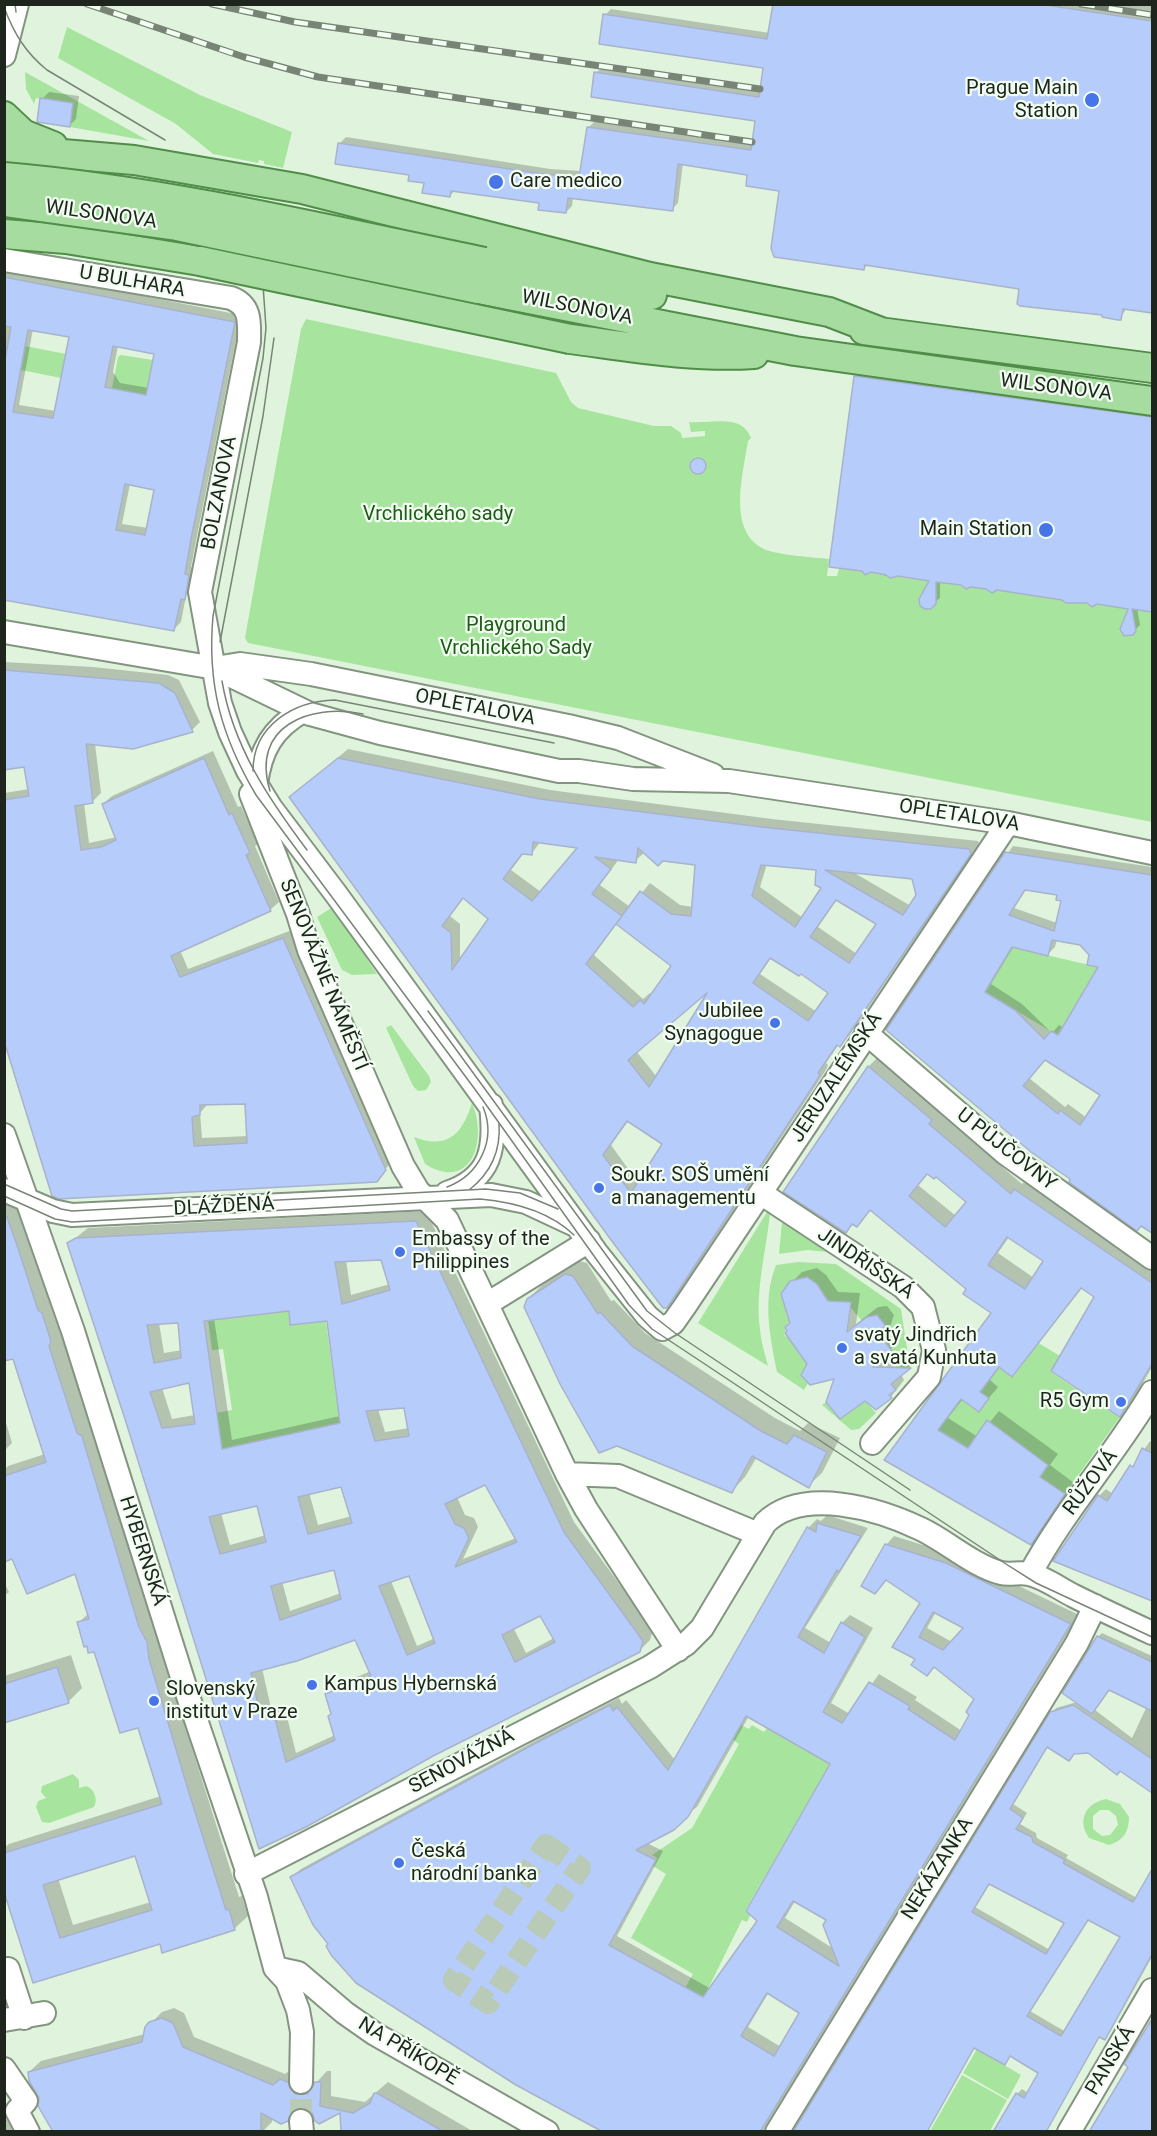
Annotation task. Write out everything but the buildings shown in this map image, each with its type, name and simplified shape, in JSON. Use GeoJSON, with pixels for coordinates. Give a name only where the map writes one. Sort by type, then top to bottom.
{"type":"FeatureCollection","features":[{"type":"Feature","properties":{"kind":"main road"},"geometry":{"type":"LineString","coordinates":[[4,116],[17,130],[30,138],[126,167],[313,191],[650,277],[829,312],[881,332]]}},
{"type":"Feature","properties":{"kind":"main road"},"geometry":{"type":"LineString","coordinates":[[4,149],[81,154]]}},
{"type":"Feature","properties":{"kind":"main road","name":"WILSONOVA"},"geometry":{"type":"LineString","coordinates":[[4,177],[82,185],[174,200],[795,351],[1152,401]]}},
{"type":"Feature","properties":{"kind":"main road","name":"WILSONOVA"},"geometry":{"type":"LineString","coordinates":[[4,202],[186,227],[481,275],[1152,368]]}},
{"type":"Feature","properties":{"kind":"main road"},"geometry":{"type":"LineString","coordinates":[[108,232],[133,250]]}},
{"type":"Feature","properties":{"kind":"main road"},"geometry":{"type":"LineString","coordinates":[[4,234],[66,238],[200,261],[570,339],[645,350],[720,356],[795,351]]}},
{"type":"Feature","properties":{"kind":"street"},"geometry":{"type":"LineString","coordinates":[[4,55],[17,4]]}},
{"type":"Feature","properties":{"kind":"street","name":"U BULHARA"},"geometry":{"type":"LineString","coordinates":[[4,260],[231,298],[243,305],[249,318]]}},
{"type":"Feature","properties":{"kind":"street","name":"BOLZANOVA"},"geometry":{"type":"LineString","coordinates":[[213,668],[200,592],[247,352],[249,318]]}},
{"type":"Feature","properties":{"kind":"street","name":"OPLETALOVA"},"geometry":{"type":"LineString","coordinates":[[4,632],[213,668],[303,711],[380,733],[559,771],[579,771],[633,779],[729,781],[1008,823],[1152,853]]}},
{"type":"Feature","properties":{"kind":"street","name":"OPLETALOVA"},"geometry":{"type":"LineString","coordinates":[[213,668],[240,664],[311,674],[568,726],[618,738],[729,781]]}},
{"type":"Feature","properties":{"kind":"street","name":"SENOVÁŽNÉ NÁMĚSTÍ"},"geometry":{"type":"LineString","coordinates":[[213,668],[220,703],[244,774],[322,983],[403,1166],[425,1197],[447,1220],[567,1474],[586,1509],[678,1650]]}},
{"type":"Feature","properties":{"kind":"street"},"geometry":{"type":"LineString","coordinates":[[256,785],[258,766],[268,741],[277,728],[303,711]]}},
{"type":"Feature","properties":{"kind":"street","name":"SENOVÁŽNÉ NÁMĚSTÍ"},"geometry":{"type":"LineString","coordinates":[[236,746],[271,808],[491,1105],[583,1234],[646,1316],[663,1329]]}},
{"type":"Feature","properties":{"kind":"street","name":"JERUZALÉMSKÁ"},"geometry":{"type":"LineString","coordinates":[[663,1329],[674,1323],[762,1194],[866,1033],[1008,823]]}},
{"type":"Feature","properties":{"kind":"street","name":"U PŮJČOVNY"},"geometry":{"type":"LineString","coordinates":[[866,1033],[1005,1153],[1152,1258]]}},
{"type":"Feature","properties":{"kind":"street"},"geometry":{"type":"LineString","coordinates":[[425,1197],[458,1189],[483,1170],[491,1150],[491,1105]]}},
{"type":"Feature","properties":{"kind":"street","name":"HYBERNSKÁ"},"geometry":{"type":"LineString","coordinates":[[4,1135],[73,1331],[246,1874],[256,1897],[275,1968]]}},
{"type":"Feature","properties":{"kind":"street","name":"DLÁŽDĚNÁ"},"geometry":{"type":"LineString","coordinates":[[4,1190],[53,1210],[72,1215],[425,1197]]}},
{"type":"Feature","properties":{"kind":"street","name":"JINDŘIŠSKÁ"},"geometry":{"type":"LineString","coordinates":[[762,1194],[903,1287],[923,1307],[934,1350],[930,1377],[872,1443]]}},
{"type":"Feature","properties":{"kind":"street","name":"SENOVÁŽNÉ NÁMĚSTÍ"},"geometry":{"type":"LineString","coordinates":[[425,1197],[469,1195],[510,1197],[534,1205],[583,1234]]}},
{"type":"Feature","properties":{"kind":"street"},"geometry":{"type":"LineString","coordinates":[[487,1304],[583,1234]]}},
{"type":"Feature","properties":{"kind":"street","name":"RŮŽOVÁ"},"geometry":{"type":"LineString","coordinates":[[1030,1574],[1082,1491],[1126,1437],[1152,1392]]}},
{"type":"Feature","properties":{"kind":"street"},"geometry":{"type":"LineString","coordinates":[[567,1474],[593,1473],[618,1476],[758,1534]]}},
{"type":"Feature","properties":{"kind":"street"},"geometry":{"type":"LineString","coordinates":[[678,1650],[702,1628],[758,1534],[773,1515],[784,1509],[810,1503],[839,1503],[920,1529],[958,1553],[1002,1573],[1030,1574],[1152,1633]]}},
{"type":"Feature","properties":{"kind":"street","name":"NEKÁZANKA"},"geometry":{"type":"LineString","coordinates":[[777,2132],[1077,1643],[1095,1606]]}},
{"type":"Feature","properties":{"kind":"street","name":"SENOVÁŽNÁ"},"geometry":{"type":"LineString","coordinates":[[246,1874],[650,1667],[678,1650]]}},
{"type":"Feature","properties":{"kind":"street"},"geometry":{"type":"LineString","coordinates":[[275,1968],[292,1991],[301,2020],[301,2082]]}},
{"type":"Feature","properties":{"kind":"street","name":"NA PŘÍKOPĚ"},"geometry":{"type":"LineString","coordinates":[[275,1968],[298,1973],[345,2013],[375,2034],[547,2132]]}},
{"type":"Feature","properties":{"kind":"street"},"geometry":{"type":"LineString","coordinates":[[4,1971],[8,1969],[24,2017]]}},
{"type":"Feature","properties":{"kind":"street","name":"PANSKÁ"},"geometry":{"type":"LineString","coordinates":[[1069,2132],[1152,1990]]}},
{"type":"Feature","properties":{"kind":"street"},"geometry":{"type":"LineString","coordinates":[[4,2069],[26,2101],[17,2111],[24,2124]]}},
{"type":"Feature","properties":{"kind":"green space"},"geometry":{"type":"Polygon","coordinates":[[[67,27],[200,95],[292,132],[283,168],[264,164],[264,161],[259,160],[258,163],[213,154],[176,124],[58,58],[67,27]]]}},
{"type":"Feature","properties":{"kind":"green space"},"geometry":{"type":"Polygon","coordinates":[[[25,72],[149,141],[70,127],[73,103],[36,98],[34,104],[26,89],[25,72]]]}},
{"type":"Feature","properties":{"kind":"green space","name":"Vrchlického sady"},"geometry":{"type":"Polygon","coordinates":[[[306,319],[556,373],[571,402],[578,408],[654,426],[671,426],[681,433],[682,438],[705,436],[705,431],[691,432],[689,422],[724,421],[740,425],[747,430],[751,438],[748,441],[743,471],[740,505],[742,521],[748,534],[758,545],[773,552],[829,559],[827,576],[837,576],[839,568],[863,571],[865,575],[869,572],[888,575],[891,578],[894,576],[964,586],[966,589],[969,586],[1089,603],[1092,606],[1095,604],[1152,612],[1152,822],[248,643],[245,638],[301,329],[306,319]]]}},
{"type":"Feature","properties":{"kind":"green space"},"geometry":{"type":"Polygon","coordinates":[[[25,346],[66,354],[61,378],[21,370],[25,346]]]}},
{"type":"Feature","properties":{"kind":"green space"},"geometry":{"type":"Polygon","coordinates":[[[121,355],[153,360],[146,395],[112,388],[118,357],[121,355]]]}},
{"type":"Feature","properties":{"kind":"green space"},"geometry":{"type":"Polygon","coordinates":[[[333,907],[377,974],[352,975],[342,970],[317,917],[333,907]]]}},
{"type":"Feature","properties":{"kind":"green space"},"geometry":{"type":"Polygon","coordinates":[[[1012,947],[1098,967],[1057,1035],[985,992],[1012,947]]]}},
{"type":"Feature","properties":{"kind":"green space"},"geometry":{"type":"Polygon","coordinates":[[[391,1025],[429,1076],[431,1082],[426,1090],[418,1091],[413,1086],[386,1028],[391,1025]]]}},
{"type":"Feature","properties":{"kind":"green space"},"geometry":{"type":"Polygon","coordinates":[[[472,1103],[477,1117],[478,1132],[477,1146],[472,1158],[465,1167],[454,1172],[441,1171],[425,1164],[414,1137],[436,1142],[452,1136],[464,1123],[472,1103]]]}},
{"type":"Feature","properties":{"kind":"green space"},"geometry":{"type":"Polygon","coordinates":[[[767,1212],[770,1214],[760,1286],[759,1315],[761,1339],[768,1366],[698,1323],[767,1212]]]}},
{"type":"Feature","properties":{"kind":"green space"},"geometry":{"type":"Polygon","coordinates":[[[782,1222],[827,1252],[808,1250],[779,1254],[782,1222]]]}},
{"type":"Feature","properties":{"kind":"green space"},"geometry":{"type":"Polygon","coordinates":[[[798,1262],[836,1264],[901,1309],[910,1368],[901,1368],[889,1353],[892,1351],[877,1340],[885,1325],[877,1315],[862,1321],[850,1307],[851,1302],[847,1302],[846,1306],[786,1287],[792,1322],[788,1323],[784,1334],[786,1337],[790,1334],[797,1343],[794,1346],[796,1349],[811,1362],[801,1375],[808,1383],[804,1390],[777,1372],[769,1318],[769,1291],[776,1265],[798,1262]]]}},
{"type":"Feature","properties":{"kind":"green space"},"geometry":{"type":"Polygon","coordinates":[[[324,1307],[340,1424],[222,1449],[216,1413],[232,1410],[223,1349],[212,1350],[208,1320],[324,1307]]]}},
{"type":"Feature","properties":{"kind":"green space"},"geometry":{"type":"Polygon","coordinates":[[[1027,1336],[1060,1356],[1051,1372],[1075,1388],[1085,1374],[1099,1383],[1091,1399],[1120,1417],[1065,1494],[1040,1477],[1048,1465],[987,1420],[968,1448],[946,1435],[931,1458],[921,1452],[958,1404],[953,1393],[979,1412],[988,1398],[980,1392],[999,1367],[1013,1377],[1028,1357],[1010,1344],[1027,1336]]]}},
{"type":"Feature","properties":{"kind":"green space"},"geometry":{"type":"Polygon","coordinates":[[[865,1400],[876,1413],[859,1429],[851,1430],[822,1405],[826,1402],[838,1416],[846,1415],[865,1400]]]}},
{"type":"Feature","properties":{"kind":"green space"},"geometry":{"type":"Polygon","coordinates":[[[741,1725],[749,1729],[752,1725],[764,1732],[767,1728],[821,1759],[832,1761],[745,1911],[751,1914],[747,1922],[742,1920],[703,1999],[685,1988],[693,1974],[631,1938],[666,1874],[653,1866],[657,1858],[652,1855],[692,1828],[739,1744],[733,1740],[741,1725]]]}},
{"type":"Feature","properties":{"kind":"green space"},"geometry":{"type":"Polygon","coordinates":[[[73,1774],[79,1780],[79,1788],[86,1786],[94,1792],[96,1801],[94,1807],[49,1823],[42,1822],[36,1807],[38,1801],[46,1798],[41,1792],[42,1786],[73,1774]]]}},
{"type":"Feature","properties":{"kind":"green space"},"geometry":{"type":"Polygon","coordinates":[[[1106,1799],[1120,1804],[1129,1817],[1124,1835],[1109,1845],[1089,1838],[1085,1832],[1085,1814],[1093,1804],[1106,1799]],[[1100,1810],[1093,1816],[1093,1829],[1102,1836],[1110,1835],[1118,1825],[1116,1816],[1109,1810],[1100,1810]]]}},
{"type":"Feature","properties":{"kind":"green space"},"geometry":{"type":"Polygon","coordinates":[[[977,2049],[1021,2075],[1008,2099],[963,2073],[977,2049]]]}},
{"type":"Feature","properties":{"kind":"green space"},"geometry":{"type":"Polygon","coordinates":[[[962,2075],[1007,2100],[990,2131],[930,2131],[962,2075]]]}},
{"type":"Feature","properties":{"kind":"tunnel"},"geometry":{"type":"LineString","coordinates":[[546,1845],[580,1868],[488,2003],[454,1980],[546,1845]]}},
{"type":"Feature","properties":{"kind":"tunnel"},"geometry":{"type":"LineString","coordinates":[[301,2082],[301,2121]]}},
{"type":"Feature","properties":{"kind":"tram line"},"geometry":{"type":"LineString","coordinates":[[15,4],[16,12]]}},
{"type":"Feature","properties":{"kind":"tram line"},"geometry":{"type":"LineString","coordinates":[[4,7],[21,42],[47,70],[165,140]]}},
{"type":"Feature","properties":{"kind":"tram line"},"geometry":{"type":"LineString","coordinates":[[263,285],[266,328],[263,358],[213,616],[212,641],[212,664],[219,709],[234,752],[256,795],[477,1092],[629,1305],[652,1329],[1036,1583],[1152,1637]]}},
{"type":"Feature","properties":{"kind":"tram line"},"geometry":{"type":"LineString","coordinates":[[220,642],[263,416],[274,338]]}},
{"type":"Feature","properties":{"kind":"tram line"},"geometry":{"type":"LineString","coordinates":[[222,681],[234,728],[243,749],[266,791],[307,850]]}},
{"type":"Feature","properties":{"kind":"tram line"},"geometry":{"type":"LineString","coordinates":[[253,771],[255,755],[268,729],[291,711],[320,701],[335,700],[554,743]]}},
{"type":"Feature","properties":{"kind":"tram line"},"geometry":{"type":"LineString","coordinates":[[270,791],[266,769],[269,750],[277,735],[289,724],[305,716],[323,712],[343,711],[363,714]]}},
{"type":"Feature","properties":{"kind":"tram line"},"geometry":{"type":"LineString","coordinates":[[428,1011],[647,1311],[675,1333],[910,1490]]}},
{"type":"Feature","properties":{"kind":"tram line"},"geometry":{"type":"LineString","coordinates":[[447,1187],[468,1174],[482,1155],[488,1132],[483,1107]]}},
{"type":"Feature","properties":{"kind":"tram line"},"geometry":{"type":"LineString","coordinates":[[469,1190],[489,1169],[493,1161],[498,1143],[499,1123]]}},
{"type":"Feature","properties":{"kind":"tram line"},"geometry":{"type":"LineString","coordinates":[[4,1184],[61,1209],[72,1211],[486,1189],[520,1193],[558,1209]]}},
{"type":"Feature","properties":{"kind":"tram line"},"geometry":{"type":"LineString","coordinates":[[4,1196],[55,1219],[72,1222],[480,1199],[530,1209],[553,1220],[574,1235]]}},
{"type":"Feature","properties":{"kind":"railway"},"geometry":{"type":"LineString","coordinates":[[87,4],[244,57],[318,77],[752,142]]}},
{"type":"Feature","properties":{"kind":"railway"},"geometry":{"type":"LineString","coordinates":[[212,4],[295,22],[760,89]]}},
{"type":"Feature","properties":{"kind":"railway"},"geometry":{"type":"LineString","coordinates":[[1081,4],[1152,15]]}},
{"type":"Feature","properties":{"kind":"place","name":"Prague Main Station"},"geometry":{"type":"Point","coordinates":[1092,100]}},
{"type":"Feature","properties":{"kind":"place","name":"Care medico"},"geometry":{"type":"Point","coordinates":[496,182]}},
{"type":"Feature","properties":{"kind":"place","name":"Main Station"},"geometry":{"type":"Point","coordinates":[1046,530]}},
{"type":"Feature","properties":{"kind":"place","name":"Jubilee Synagogue"},"geometry":{"type":"Point","coordinates":[775,1023]}},
{"type":"Feature","properties":{"kind":"place","name":"Soukr. SOŠ umění a managementu"},"geometry":{"type":"Point","coordinates":[599,1188]}},
{"type":"Feature","properties":{"kind":"place","name":"Embassy of the Philippines"},"geometry":{"type":"Point","coordinates":[400,1252]}},
{"type":"Feature","properties":{"kind":"place","name":"svatý Jindřich a svatá Kunhuta"},"geometry":{"type":"Point","coordinates":[842,1348]}},
{"type":"Feature","properties":{"kind":"place","name":"R5 Gym"},"geometry":{"type":"Point","coordinates":[1121,1402]}},
{"type":"Feature","properties":{"kind":"place","name":"Kampus Hybernská"},"geometry":{"type":"Point","coordinates":[312,1685]}},
{"type":"Feature","properties":{"kind":"place","name":"Slovenský institut v Praze"},"geometry":{"type":"Point","coordinates":[154,1701]}},
{"type":"Feature","properties":{"kind":"place","name":"Česká národní banka"},"geometry":{"type":"Point","coordinates":[399,1863]}},
{"type":"Feature","properties":{"kind":"park label","name":"Playground Vrchlického Sady"},"geometry":{"type":"Point","coordinates":[516,638]}}]}
